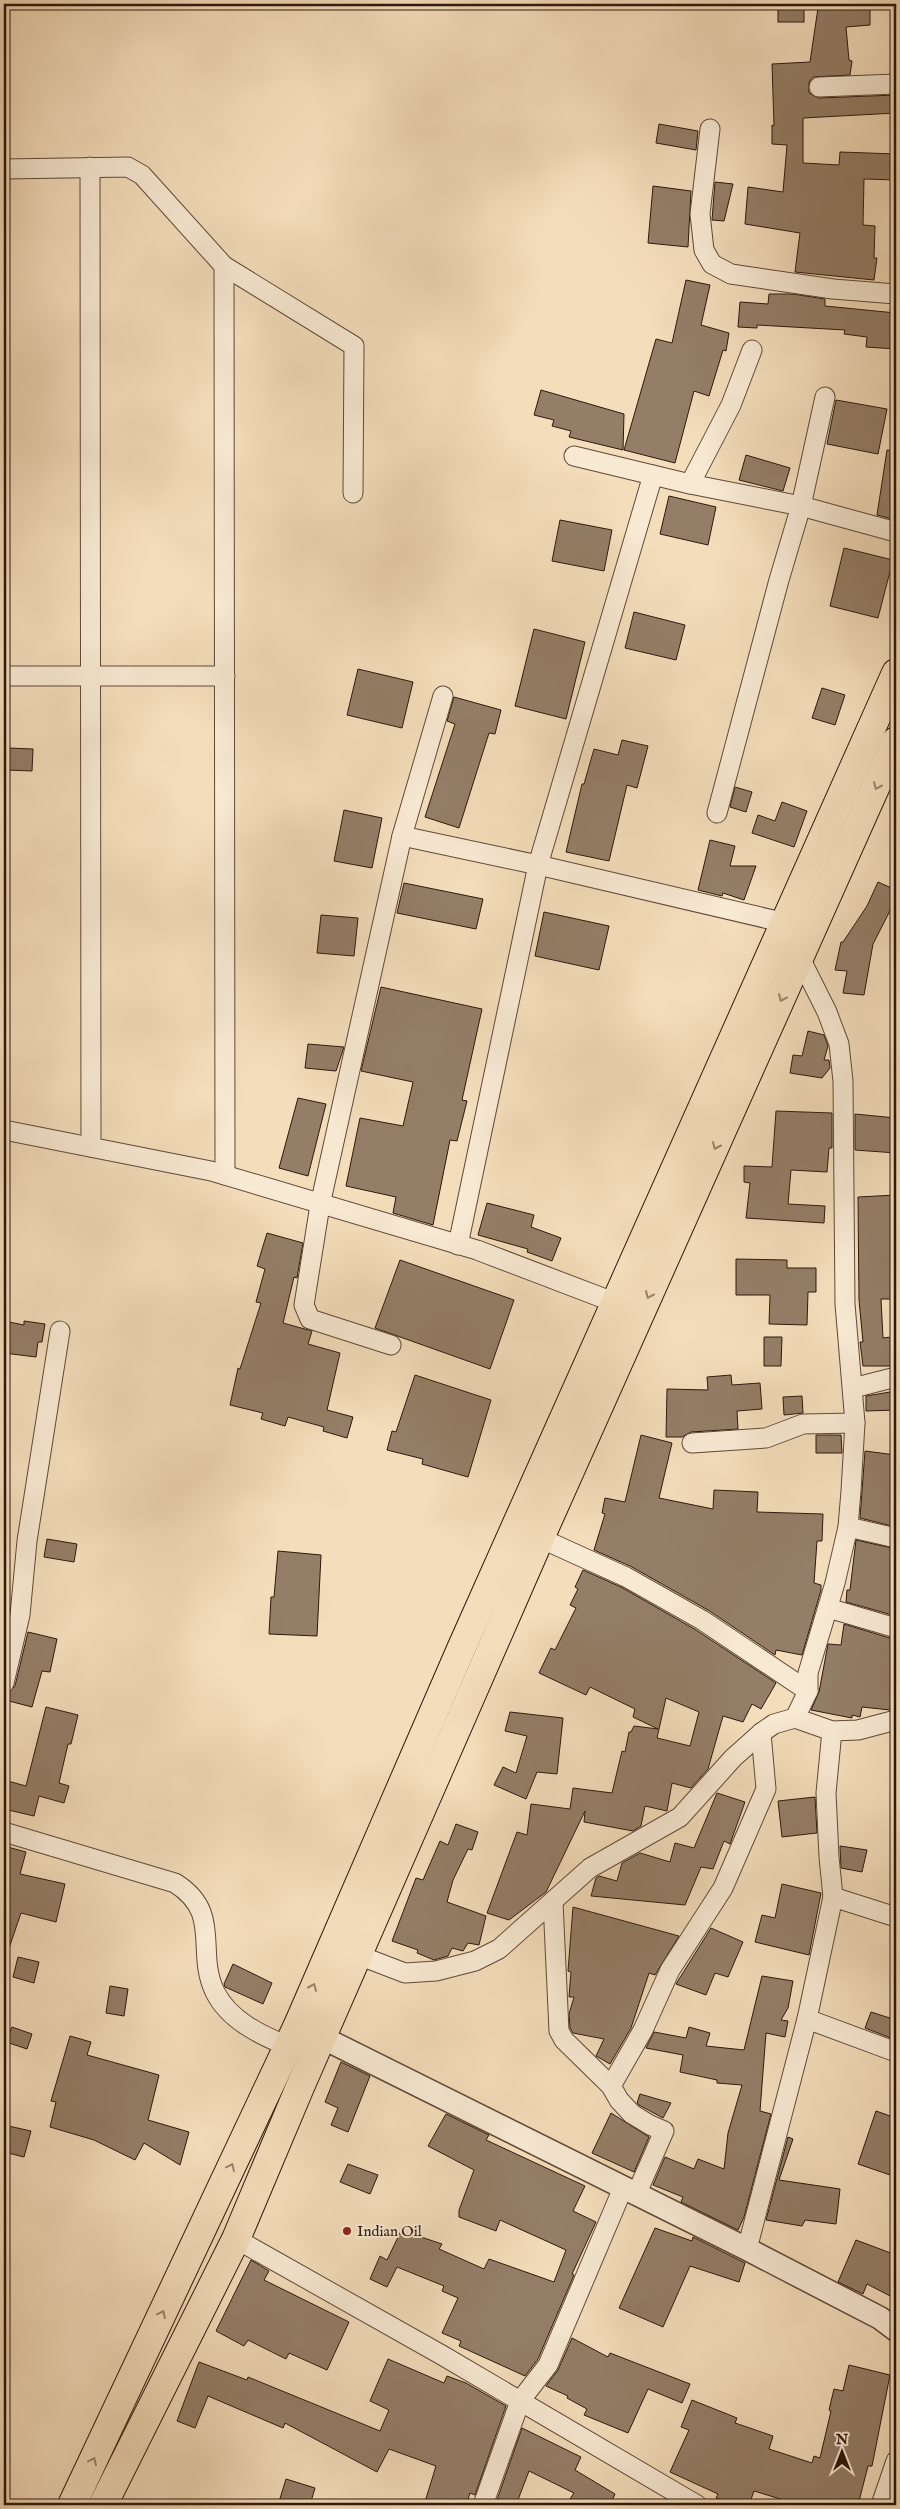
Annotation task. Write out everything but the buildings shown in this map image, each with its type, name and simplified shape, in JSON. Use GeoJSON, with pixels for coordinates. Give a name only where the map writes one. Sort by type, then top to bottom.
{"type":"FeatureCollection","features":[{"type":"Feature","properties":{"kind":"highway"},"geometry":{"type":"LineString","coordinates":[[72,2505],[293,2035],[461,1648],[896,673]]}},
{"type":"Feature","properties":{"kind":"highway"},"geometry":{"type":"LineString","coordinates":[[104,2505],[236,2239],[540,1538],[896,741]]}},
{"type":"Feature","properties":{"kind":"street"},"geometry":{"type":"LineString","coordinates":[[819,87],[896,84]]}},
{"type":"Feature","properties":{"kind":"street"},"geometry":{"type":"LineString","coordinates":[[710,129],[700,214],[704,250],[712,264],[731,274],[833,290],[896,294]]}},
{"type":"Feature","properties":{"kind":"street"},"geometry":{"type":"LineString","coordinates":[[90,167],[91,1147]]}},
{"type":"Feature","properties":{"kind":"street"},"geometry":{"type":"LineString","coordinates":[[4,169],[128,167],[142,175],[224,266],[354,346],[352,493]]}},
{"type":"Feature","properties":{"kind":"street"},"geometry":{"type":"LineString","coordinates":[[224,266],[225,1175]]}},
{"type":"Feature","properties":{"kind":"street"},"geometry":{"type":"LineString","coordinates":[[690,484],[731,405],[752,350]]}},
{"type":"Feature","properties":{"kind":"street"},"geometry":{"type":"LineString","coordinates":[[717,814],[779,580],[801,506],[825,397]]}},
{"type":"Feature","properties":{"kind":"street"},"geometry":{"type":"LineString","coordinates":[[574,456],[690,484],[801,506],[896,532]]}},
{"type":"Feature","properties":{"kind":"street"},"geometry":{"type":"LineString","coordinates":[[458,1245],[538,865],[653,475]]}},
{"type":"Feature","properties":{"kind":"street"},"geometry":{"type":"LineString","coordinates":[[4,676],[224,676]]}},
{"type":"Feature","properties":{"kind":"street"},"geometry":{"type":"LineString","coordinates":[[391,1345],[310,1319],[304,1305],[320,1205],[402,836],[443,696]]}},
{"type":"Feature","properties":{"kind":"street"},"geometry":{"type":"LineString","coordinates":[[402,836],[538,865],[786,923]]}},
{"type":"Feature","properties":{"kind":"street"},"geometry":{"type":"LineString","coordinates":[[795,1718],[808,1690],[808,1673],[828,1608],[848,1527],[855,1423],[845,1304],[843,1081],[840,1044],[827,1012],[800,958]]}},
{"type":"Feature","properties":{"kind":"street"},"geometry":{"type":"LineString","coordinates":[[4,1130],[225,1175],[458,1245],[616,1303]]}},
{"type":"Feature","properties":{"kind":"street"},"geometry":{"type":"LineString","coordinates":[[4,1683],[20,1614],[27,1541],[60,1331]]}},
{"type":"Feature","properties":{"kind":"street"},"geometry":{"type":"LineString","coordinates":[[853,1388],[896,1377]]}},
{"type":"Feature","properties":{"kind":"street"},"geometry":{"type":"LineString","coordinates":[[692,1443],[766,1438],[803,1424],[855,1423]]}},
{"type":"Feature","properties":{"kind":"street"},"geometry":{"type":"LineString","coordinates":[[848,1527],[896,1538]]}},
{"type":"Feature","properties":{"kind":"street"},"geometry":{"type":"LineString","coordinates":[[540,1538],[626,1577],[677,1606],[808,1690]]}},
{"type":"Feature","properties":{"kind":"street"},"geometry":{"type":"LineString","coordinates":[[828,1608],[896,1628]]}},
{"type":"Feature","properties":{"kind":"street"},"geometry":{"type":"LineString","coordinates":[[358,1954],[404,1973],[436,1971],[475,1961],[499,1949],[590,1868],[680,1817],[733,1758],[774,1724],[795,1718],[832,1731],[858,1730],[896,1720]]}},
{"type":"Feature","properties":{"kind":"street"},"geometry":{"type":"LineString","coordinates":[[747,2249],[807,2019],[833,1897],[828,1857],[826,1793],[832,1731]]}},
{"type":"Feature","properties":{"kind":"street"},"geometry":{"type":"LineString","coordinates":[[611,2086],[643,2030],[670,1970],[723,1888],[766,1789],[760,1734]]}},
{"type":"Feature","properties":{"kind":"street"},"geometry":{"type":"LineString","coordinates":[[4,1832],[168,1881],[188,1891],[199,1904],[204,1920],[209,1973],[215,1993],[240,2021],[264,2037],[293,2035],[322,2038],[747,2249],[880,2318],[896,2330]]}},
{"type":"Feature","properties":{"kind":"street"},"geometry":{"type":"LineString","coordinates":[[833,1897],[896,1917]]}},
{"type":"Feature","properties":{"kind":"street"},"geometry":{"type":"LineString","coordinates":[[483,2505],[520,2401],[548,2365],[629,2191],[664,2131],[632,2114],[619,2100],[611,2086],[564,2040],[559,2031],[553,1902]]}},
{"type":"Feature","properties":{"kind":"street"},"geometry":{"type":"LineString","coordinates":[[807,2019],[896,2052]]}},
{"type":"Feature","properties":{"kind":"street"},"geometry":{"type":"LineString","coordinates":[[236,2239],[520,2401],[697,2505]]}},
{"type":"Feature","properties":{"kind":"street"},"geometry":{"type":"LineString","coordinates":[[881,2505],[896,2461]]}},
{"type":"Feature","properties":{"kind":"place","name":"Indian Oil"},"geometry":{"type":"Point","coordinates":[347,2231]}}]}
